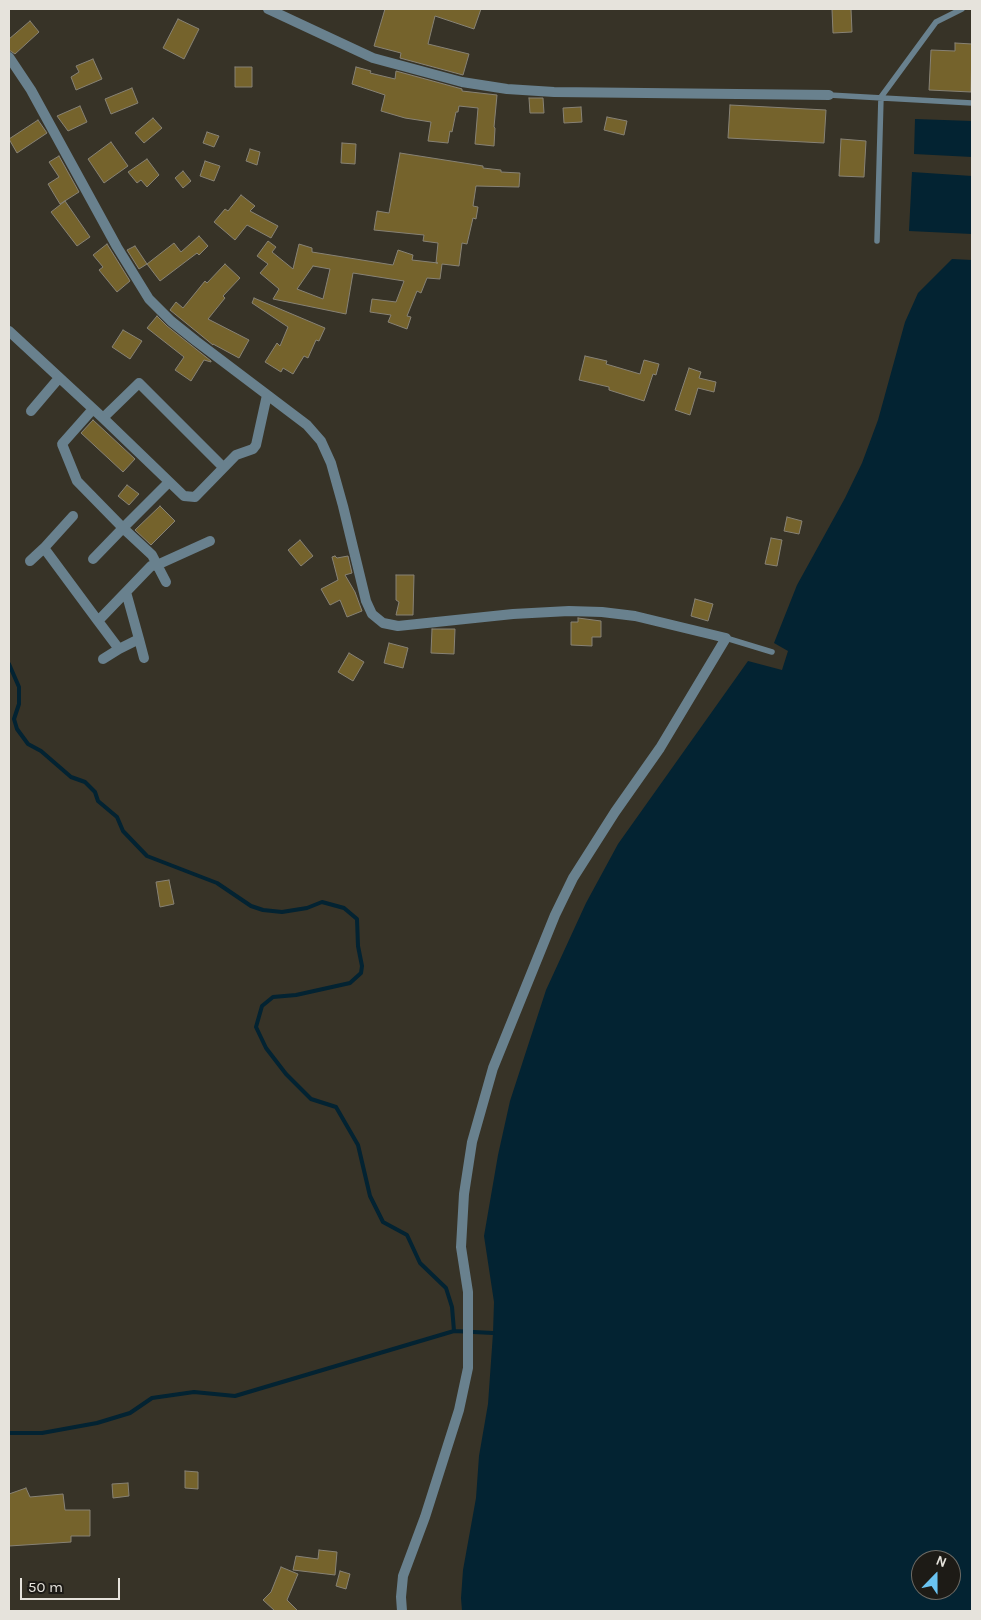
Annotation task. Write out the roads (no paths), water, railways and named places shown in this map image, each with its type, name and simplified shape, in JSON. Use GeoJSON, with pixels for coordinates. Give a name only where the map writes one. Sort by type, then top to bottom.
{"type":"FeatureCollection","features":[{"type":"Feature","properties":{"kind":"street"},"geometry":{"type":"LineString","coordinates":[[268,9],[373,58],[462,82],[507,89],[554,92],[829,95]]}},
{"type":"Feature","properties":{"kind":"street"},"geometry":{"type":"LineString","coordinates":[[9,56],[31,90],[117,247],[149,299],[177,326],[308,425],[322,441],[331,463],[343,506],[366,601],[372,614],[383,623],[398,626],[513,614],[569,611],[602,612],[635,616],[726,638],[660,748],[615,812],[573,878],[555,915],[493,1068],[472,1142],[464,1194],[461,1247],[468,1292],[468,1368],[459,1410],[425,1516],[403,1576],[402,1611]]}},
{"type":"Feature","properties":{"kind":"street"},"geometry":{"type":"LineString","coordinates":[[9,331],[184,496],[195,497],[236,455],[256,445],[267,395]]}},
{"type":"Feature","properties":{"kind":"street"},"geometry":{"type":"LineString","coordinates":[[30,411],[59,378]]}},
{"type":"Feature","properties":{"kind":"street"},"geometry":{"type":"LineString","coordinates":[[103,418],[139,383],[223,467]]}},
{"type":"Feature","properties":{"kind":"street"},"geometry":{"type":"LineString","coordinates":[[93,409],[62,444],[77,481],[152,555],[166,582]]}},
{"type":"Feature","properties":{"kind":"street"},"geometry":{"type":"LineString","coordinates":[[93,558],[169,482]]}},
{"type":"Feature","properties":{"kind":"street"},"geometry":{"type":"LineString","coordinates":[[30,561],[73,516]]}},
{"type":"Feature","properties":{"kind":"street"},"geometry":{"type":"LineString","coordinates":[[98,621],[151,566],[210,541]]}},
{"type":"Feature","properties":{"kind":"street"},"geometry":{"type":"LineString","coordinates":[[44,548],[119,649]]}},
{"type":"Feature","properties":{"kind":"street"},"geometry":{"type":"LineString","coordinates":[[126,592],[144,658]]}},
{"type":"Feature","properties":{"kind":"street"},"geometry":{"type":"LineString","coordinates":[[103,659],[139,639]]}},
{"type":"Feature","properties":{"kind":"lane"},"geometry":{"type":"LineString","coordinates":[[877,241],[881,97],[936,22],[962,9]]}},
{"type":"Feature","properties":{"kind":"lane"},"geometry":{"type":"LineString","coordinates":[[829,95],[972,103]]}},
{"type":"Feature","properties":{"kind":"lane"},"geometry":{"type":"LineString","coordinates":[[726,638],[772,652]]}},
{"type":"Feature","properties":{"kind":"water"},"geometry":{"type":"Polygon","coordinates":[[[915,119],[972,121],[972,157],[914,154],[915,119]]]}},
{"type":"Feature","properties":{"kind":"water"},"geometry":{"type":"Polygon","coordinates":[[[912,172],[972,176],[972,234],[909,231],[912,172]]]}},
{"type":"Feature","properties":{"kind":"water"},"geometry":{"type":"Polygon","coordinates":[[[952,259],[972,260],[972,1611],[462,1611],[463,1570],[476,1498],[479,1456],[488,1404],[493,1333],[494,1302],[484,1236],[498,1155],[510,1101],[546,990],[586,903],[618,844],[748,661],[782,670],[788,651],[774,643],[797,585],[862,463],[878,420],[905,322],[918,293],[952,259]]]}},
{"type":"Feature","properties":{"kind":"waterway"},"geometry":{"type":"LineString","coordinates":[[9,664],[19,687],[19,704],[14,719],[17,729],[28,744],[41,751],[71,777],[85,782],[95,792],[98,801],[117,817],[123,831],[147,856],[217,883],[251,906],[263,910],[282,912],[307,908],[322,902],[344,908],[357,919],[358,946],[362,966],[361,973],[350,983],[296,995],[273,997],[262,1006],[256,1027],[266,1048],[286,1074],[311,1099],[336,1107],[358,1145],[370,1196],[383,1222],[407,1235],[420,1263],[446,1288],[452,1307],[454,1331]]}},
{"type":"Feature","properties":{"kind":"waterway"},"geometry":{"type":"LineString","coordinates":[[9,1433],[42,1433],[97,1423],[130,1413],[152,1398],[194,1392],[235,1396],[454,1331],[493,1333]]}}]}
